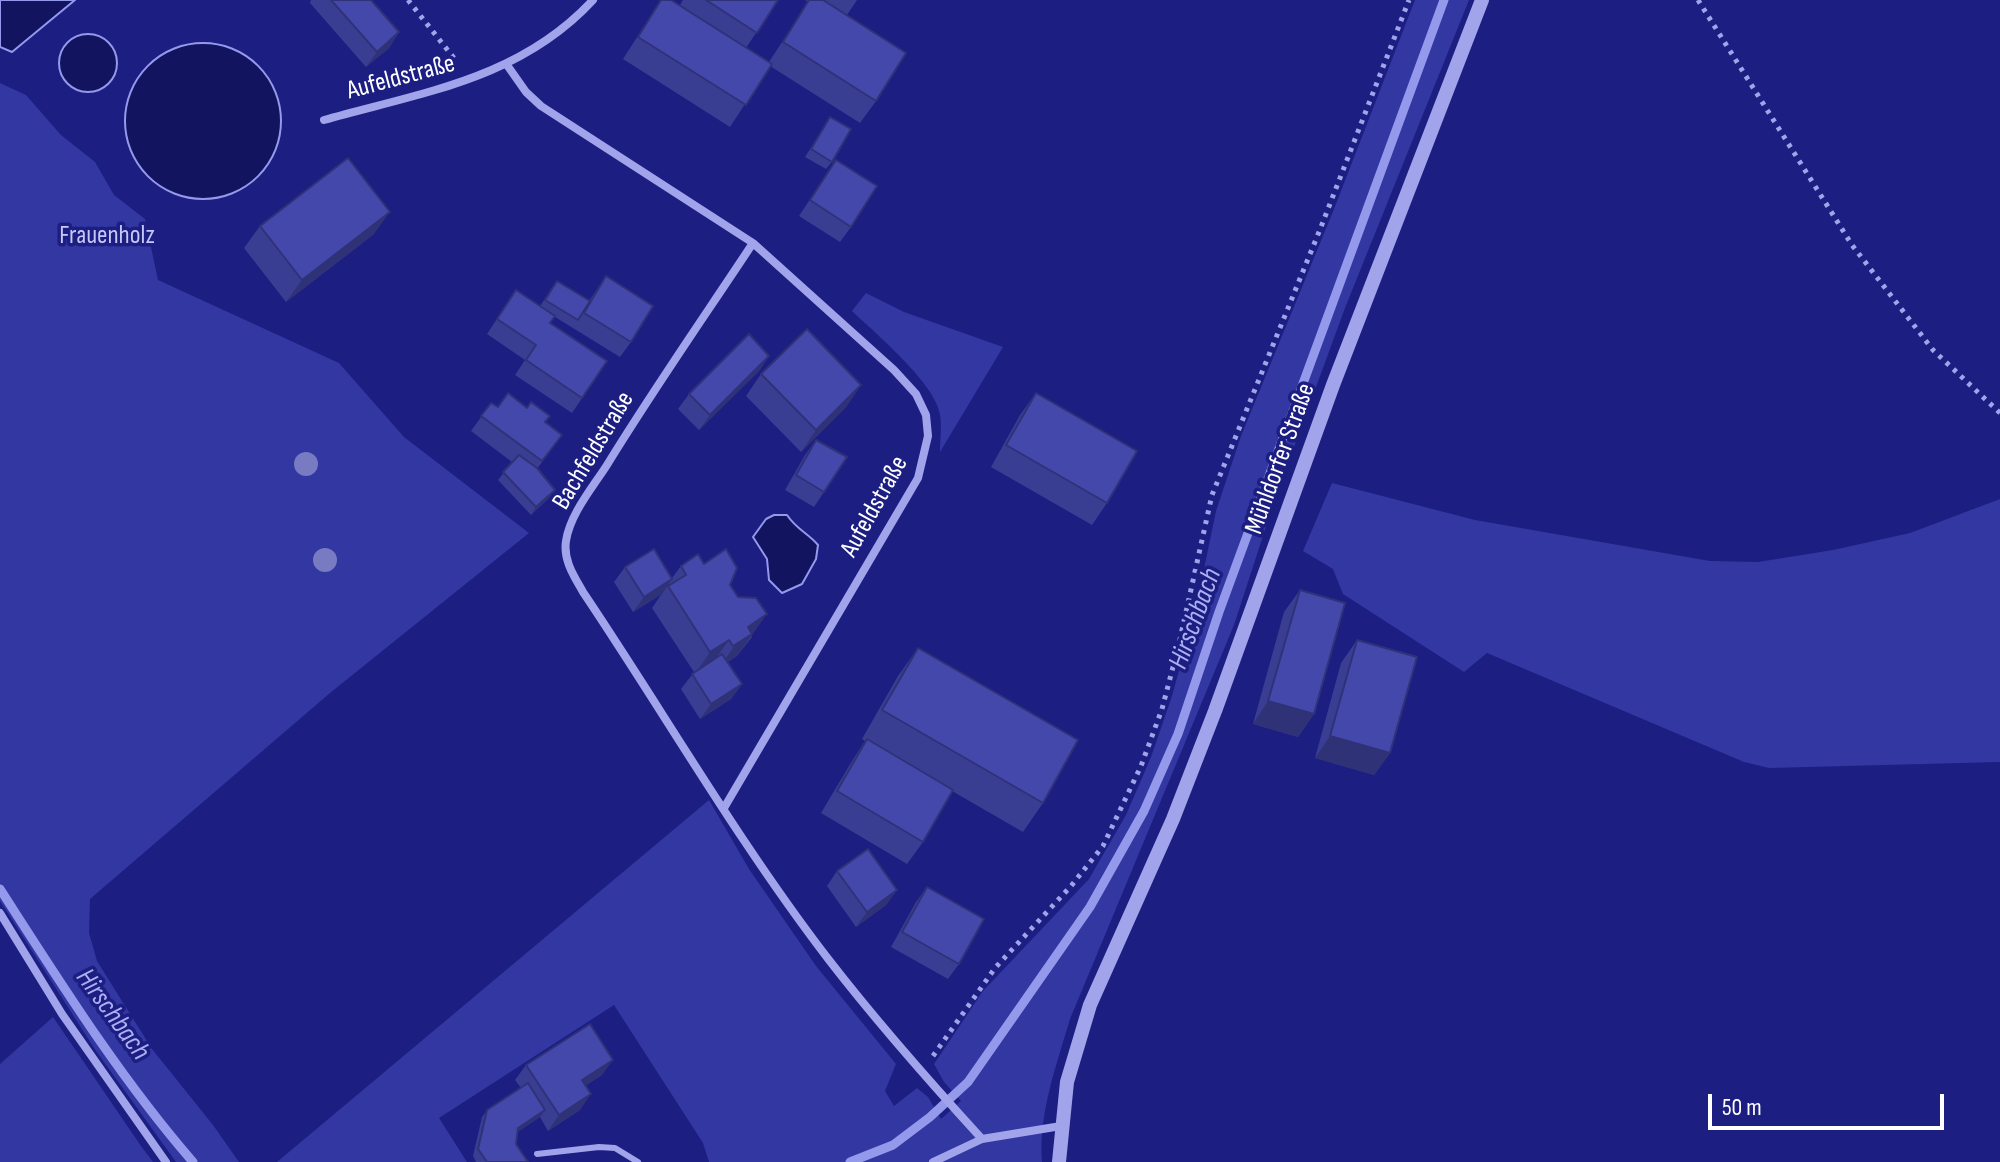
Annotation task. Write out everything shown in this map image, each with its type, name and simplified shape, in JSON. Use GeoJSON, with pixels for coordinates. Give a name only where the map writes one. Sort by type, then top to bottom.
{"type":"FeatureCollection","features":[{"type":"Feature","properties":{"kind":"street"},"geometry":{"type":"LineString","coordinates":[[507,65],[544,44],[593,0]]}},
{"type":"Feature","properties":{"kind":"street","name":"Mühldorfer Straße"},"geometry":{"type":"LineString","coordinates":[[1059,1162],[1067,1082],[1090,1005],[1173,819],[1210,725],[1333,385],[1482,0]]}},
{"type":"Feature","properties":{"kind":"street","name":"Aufeldstraße"},"geometry":{"type":"LineString","coordinates":[[324,120],[471,79],[507,65],[526,92],[541,106],[753,243],[916,394],[926,415],[928,436],[918,478],[724,808]]}},
{"type":"Feature","properties":{"kind":"street","name":"Bachfeldstraße"},"geometry":{"type":"LineString","coordinates":[[724,808],[583,592],[565,552],[566,538],[633,422],[753,243]]}},
{"type":"Feature","properties":{"kind":"street"},"geometry":{"type":"LineString","coordinates":[[724,808],[827,958],[921,1073],[982,1139]]}},
{"type":"Feature","properties":{"kind":"street"},"geometry":{"type":"LineString","coordinates":[[0,913],[62,1014],[166,1162]]}},
{"type":"Feature","properties":{"kind":"street"},"geometry":{"type":"LineString","coordinates":[[933,1162],[982,1139],[1061,1126]]}},
{"type":"Feature","properties":{"kind":"lane"},"geometry":{"type":"LineString","coordinates":[[537,1154],[615,1148],[638,1162]]}},
{"type":"Feature","properties":{"kind":"path"},"geometry":{"type":"LineString","coordinates":[[408,0],[471,79]]}},
{"type":"Feature","properties":{"kind":"path"},"geometry":{"type":"LineString","coordinates":[[921,1073],[995,968],[1071,886],[1103,846],[1141,766],[1162,709],[1178,648],[1212,495],[1409,0]]}},
{"type":"Feature","properties":{"kind":"path"},"geometry":{"type":"LineString","coordinates":[[1698,0],[1852,245],[1933,350],[2000,413]]}},
{"type":"Feature","properties":{"kind":"green space"},"geometry":{"type":"Polygon","coordinates":[[[1415,0],[1469,0],[1345,308],[1276,496],[1234,625],[1070,1019],[1046,1108],[1042,1162],[709,1162],[703,1143],[614,1005],[439,1118],[467,1162],[277,1162],[709,800],[749,869],[816,966],[896,1064],[885,1091],[894,1106],[917,1088],[928,1097],[941,1119],[961,1101],[944,1082],[934,1064],[983,991],[1089,879],[1126,815],[1151,757],[1195,612],[1216,511],[1241,436],[1415,0]]]}},
{"type":"Feature","properties":{"kind":"green space","name":"Frauenholz"},"geometry":{"type":"Polygon","coordinates":[[[0,83],[26,95],[61,135],[95,162],[114,195],[145,219],[158,280],[339,363],[404,437],[529,533],[330,693],[90,899],[89,933],[97,961],[152,1049],[239,1162],[176,1162],[96,1051],[0,901],[0,83]]]}},
{"type":"Feature","properties":{"kind":"green space"},"geometry":{"type":"Polygon","coordinates":[[[866,293],[904,312],[1003,347],[940,452],[940,415],[928,389],[852,311],[866,293]]]}},
{"type":"Feature","properties":{"kind":"green space"},"geometry":{"type":"Polygon","coordinates":[[[1332,483],[1475,520],[1710,561],[1758,562],[1833,550],[1910,533],[2000,499],[2000,762],[1769,768],[1744,762],[1487,653],[1464,672],[1343,594],[1333,569],[1303,551],[1332,483]]]}},
{"type":"Feature","properties":{"kind":"green space"},"geometry":{"type":"Polygon","coordinates":[[[53,1017],[153,1162],[0,1162],[0,1064],[53,1017]]]}},
{"type":"Feature","properties":{"kind":"shaded area"},"geometry":{"type":"Polygon","coordinates":[[[0,0],[75,0],[12,52],[0,47],[0,0]]]}},
{"type":"Feature","properties":{"kind":"shaded area"},"geometry":{"type":"Polygon","coordinates":[[[88,34],[99,36],[108,43],[115,52],[115,74],[108,83],[99,90],[88,92],[77,90],[68,83],[61,74],[59,63],[61,52],[68,43],[77,36],[88,34]]]}},
{"type":"Feature","properties":{"kind":"shaded area"},"geometry":{"type":"Polygon","coordinates":[[[203,43],[233,49],[258,66],[275,91],[281,121],[275,151],[258,176],[233,193],[203,199],[173,193],[148,176],[131,151],[125,121],[131,91],[148,66],[173,49],[203,43]]]}},
{"type":"Feature","properties":{"kind":"shaded area"},"geometry":{"type":"Polygon","coordinates":[[[774,515],[787,515],[818,545],[816,559],[802,584],[782,593],[769,580],[767,559],[753,537],[766,519],[774,515]]]}},
{"type":"Feature","properties":{"kind":"building"},"geometry":{"type":"Polygon","coordinates":[[[331,0],[371,0],[399,32],[377,52],[331,0]]]}},
{"type":"Feature","properties":{"kind":"building"},"geometry":{"type":"Polygon","coordinates":[[[661,0],[671,0],[772,64],[746,105],[638,37],[661,0]]]}},
{"type":"Feature","properties":{"kind":"building"},"geometry":{"type":"Polygon","coordinates":[[[706,0],[778,0],[757,33],[706,0]]]}},
{"type":"Feature","properties":{"kind":"building"},"geometry":{"type":"Polygon","coordinates":[[[809,0],[823,0],[906,53],[876,101],[783,42],[809,0]]]}},
{"type":"Feature","properties":{"kind":"building"},"geometry":{"type":"Polygon","coordinates":[[[830,117],[851,129],[832,162],[811,149],[830,117]]]}},
{"type":"Feature","properties":{"kind":"building"},"geometry":{"type":"Polygon","coordinates":[[[348,158],[390,212],[302,280],[260,226],[348,158]]]}},
{"type":"Feature","properties":{"kind":"building"},"geometry":{"type":"Polygon","coordinates":[[[836,160],[877,186],[851,227],[810,200],[836,160]]]}},
{"type":"Feature","properties":{"kind":"building"},"geometry":{"type":"Polygon","coordinates":[[[606,276],[653,306],[631,342],[584,313],[606,276]]]}},
{"type":"Feature","properties":{"kind":"building"},"geometry":{"type":"Polygon","coordinates":[[[557,281],[590,301],[578,320],[545,300],[557,281]]]}},
{"type":"Feature","properties":{"kind":"building"},"geometry":{"type":"Polygon","coordinates":[[[516,290],[555,316],[550,323],[607,361],[582,398],[526,360],[536,345],[497,319],[516,290]]]}},
{"type":"Feature","properties":{"kind":"building"},"geometry":{"type":"Polygon","coordinates":[[[807,329],[861,385],[816,430],[761,374],[807,329]]]}},
{"type":"Feature","properties":{"kind":"building"},"geometry":{"type":"Polygon","coordinates":[[[749,334],[769,356],[710,415],[689,394],[749,334]]]}},
{"type":"Feature","properties":{"kind":"building"},"geometry":{"type":"Polygon","coordinates":[[[508,393],[527,408],[531,402],[550,416],[545,422],[562,435],[542,461],[481,416],[491,403],[498,407],[508,393]]]}},
{"type":"Feature","properties":{"kind":"building"},"geometry":{"type":"Polygon","coordinates":[[[1036,393],[1137,451],[1107,503],[1006,445],[1036,393]]]}},
{"type":"Feature","properties":{"kind":"building"},"geometry":{"type":"Polygon","coordinates":[[[816,440],[847,457],[824,492],[796,475],[816,440]]]}},
{"type":"Feature","properties":{"kind":"building"},"geometry":{"type":"Polygon","coordinates":[[[519,455],[537,468],[555,490],[536,507],[503,472],[519,455]]]}},
{"type":"Feature","properties":{"kind":"building"},"geometry":{"type":"Polygon","coordinates":[[[654,549],[672,579],[644,597],[625,567],[654,549]]]}},
{"type":"Feature","properties":{"kind":"building"},"geometry":{"type":"Polygon","coordinates":[[[726,549],[737,568],[730,585],[738,597],[756,598],[767,614],[748,627],[752,634],[733,646],[729,640],[710,652],[668,586],[686,575],[681,566],[698,554],[704,564],[726,549]]]}},
{"type":"Feature","properties":{"kind":"building"},"geometry":{"type":"Polygon","coordinates":[[[1300,590],[1345,603],[1314,714],[1268,701],[1300,590]]]}},
{"type":"Feature","properties":{"kind":"building"},"geometry":{"type":"Polygon","coordinates":[[[1357,640],[1417,657],[1390,753],[1330,736],[1357,640]]]}},
{"type":"Feature","properties":{"kind":"building"},"geometry":{"type":"Polygon","coordinates":[[[918,648],[1078,740],[1043,803],[882,710],[918,648]]]}},
{"type":"Feature","properties":{"kind":"building"},"geometry":{"type":"Polygon","coordinates":[[[722,654],[742,684],[711,704],[692,674],[722,654]]]}},
{"type":"Feature","properties":{"kind":"building"},"geometry":{"type":"Polygon","coordinates":[[[867,739],[953,790],[923,842],[837,791],[867,739]]]}},
{"type":"Feature","properties":{"kind":"building"},"geometry":{"type":"Polygon","coordinates":[[[868,849],[897,890],[867,912],[837,871],[868,849]]]}},
{"type":"Feature","properties":{"kind":"building"},"geometry":{"type":"Polygon","coordinates":[[[927,887],[984,919],[959,964],[902,932],[927,887]]]}},
{"type":"Feature","properties":{"kind":"building"},"geometry":{"type":"Polygon","coordinates":[[[590,1024],[613,1060],[582,1080],[591,1094],[559,1115],[526,1065],[590,1024]]]}},
{"type":"Feature","properties":{"kind":"building"},"geometry":{"type":"Polygon","coordinates":[[[528,1083],[545,1110],[518,1128],[516,1144],[528,1162],[487,1162],[478,1149],[487,1110],[528,1083]]]}},
{"type":"Feature","properties":{"kind":"waterway","name":"Hirschbach"},"geometry":{"type":"LineString","coordinates":[[850,1162],[893,1145],[968,1082],[1090,907],[1144,811],[1178,734],[1219,612],[1444,0]]}},
{"type":"Feature","properties":{"kind":"waterway","name":"Hirschbach"},"geometry":{"type":"LineString","coordinates":[[0,889],[116,1063],[193,1162]]}}]}
